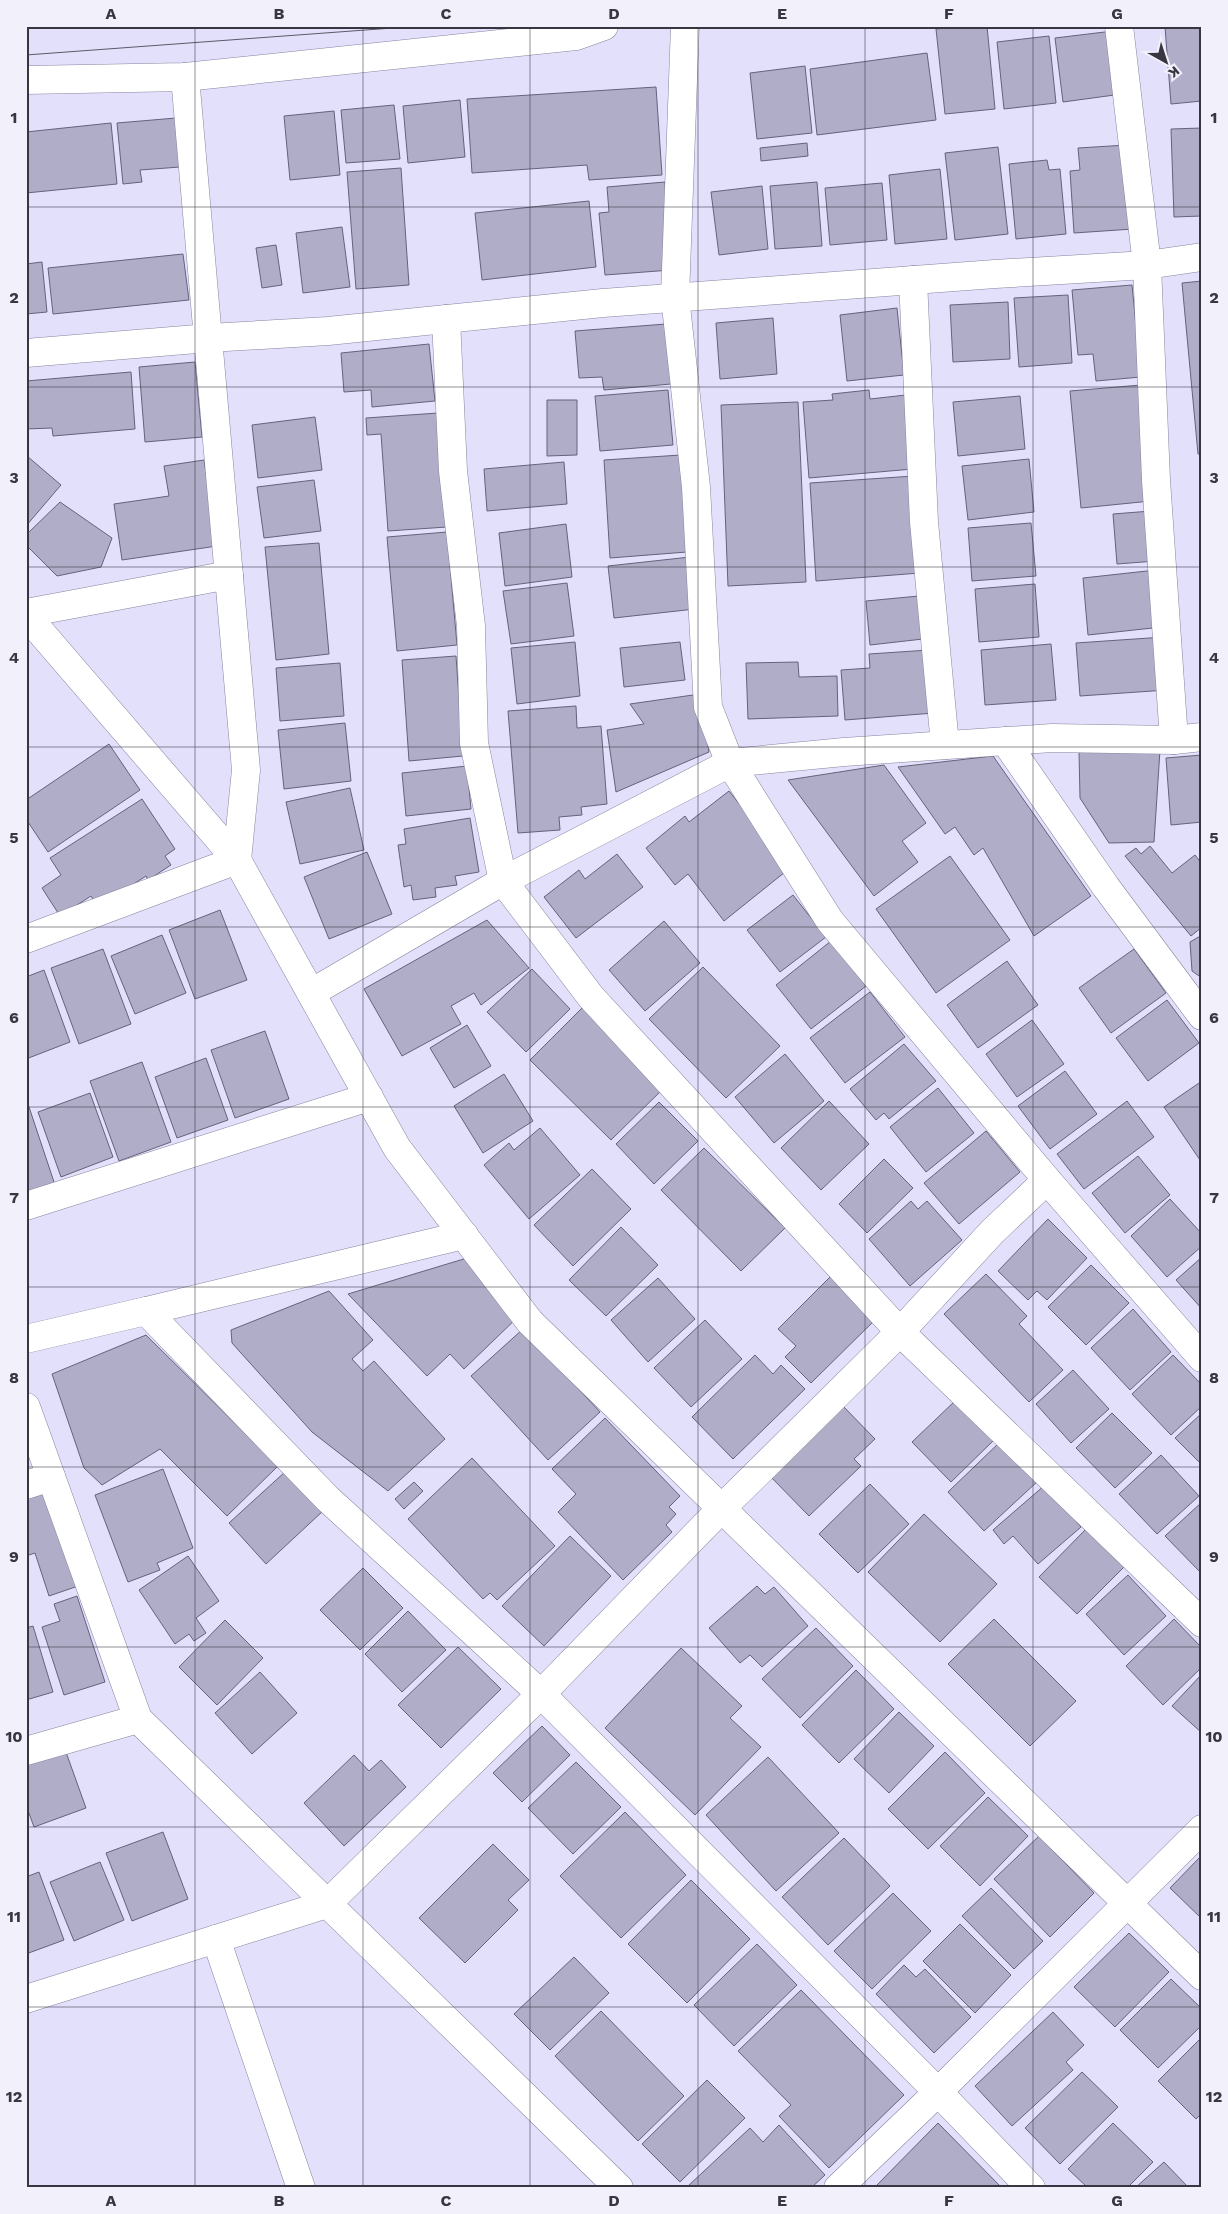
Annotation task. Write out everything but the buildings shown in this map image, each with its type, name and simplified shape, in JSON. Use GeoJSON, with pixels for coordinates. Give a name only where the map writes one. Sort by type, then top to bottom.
{"type":"FeatureCollection","features":[{"type":"Feature","properties":{"kind":"street"},"geometry":{"type":"LineString","coordinates":[[26,80],[186,77],[576,36],[604,26]]}},
{"type":"Feature","properties":{"kind":"street"},"geometry":{"type":"LineString","coordinates":[[685,26],[675,297],[696,486],[708,707],[730,763],[830,921],[1047,1180],[1202,1358]]}},
{"type":"Feature","properties":{"kind":"street"},"geometry":{"type":"LineString","coordinates":[[1119,26],[1147,264],[1156,480],[1174,740]]}},
{"type":"Feature","properties":{"kind":"street"},"geometry":{"type":"LineString","coordinates":[[186,77],[246,770],[237,860]]}},
{"type":"Feature","properties":{"kind":"street"},"geometry":{"type":"LineString","coordinates":[[26,353],[209,338],[328,331],[675,297],[1147,264],[1202,257]]}},
{"type":"Feature","properties":{"kind":"street"},"geometry":{"type":"LineString","coordinates":[[912,280],[924,522],[945,745]]}},
{"type":"Feature","properties":{"kind":"street"},"geometry":{"type":"LineString","coordinates":[[446,319],[453,471],[471,626],[474,743],[503,881],[591,997],[900,1332],[1202,1623]]}},
{"type":"Feature","properties":{"kind":"street"},"geometry":{"type":"LineString","coordinates":[[26,614],[229,576]]}},
{"type":"Feature","properties":{"kind":"street"},"geometry":{"type":"LineString","coordinates":[[26,614],[237,860],[397,1148],[530,1322],[1202,1976]]}},
{"type":"Feature","properties":{"kind":"street"},"geometry":{"type":"LineString","coordinates":[[311,993],[503,881],[730,763],[844,752],[1052,738],[1174,740],[1202,737]]}},
{"type":"Feature","properties":{"kind":"street"},"geometry":{"type":"LineString","coordinates":[[1005,741],[1106,887],[1202,1016]]}},
{"type":"Feature","properties":{"kind":"street"},"geometry":{"type":"LineString","coordinates":[[26,939],[237,860]]}},
{"type":"Feature","properties":{"kind":"street"},"geometry":{"type":"LineString","coordinates":[[26,1206],[369,1098]]}},
{"type":"Feature","properties":{"kind":"street"},"geometry":{"type":"LineString","coordinates":[[26,1999],[327,1904],[541,1694],[722,1509],[900,1332],[992,1232],[1047,1180]]}},
{"type":"Feature","properties":{"kind":"street"},"geometry":{"type":"LineString","coordinates":[[26,1339],[464,1235]]}},
{"type":"Feature","properties":{"kind":"street"},"geometry":{"type":"LineString","coordinates":[[146,1311],[328,1499],[541,1694],[938,2092],[1031,2188]]}},
{"type":"Feature","properties":{"kind":"street"},"geometry":{"type":"LineString","coordinates":[[26,1407],[39,1481],[138,1719],[619,2188]]}},
{"type":"Feature","properties":{"kind":"street"},"geometry":{"type":"LineString","coordinates":[[26,1751],[138,1719]]}},
{"type":"Feature","properties":{"kind":"street"},"geometry":{"type":"LineString","coordinates":[[838,2188],[938,2092],[1202,1829]]}},
{"type":"Feature","properties":{"kind":"street"},"geometry":{"type":"LineString","coordinates":[[216,1939],[301,2188]]}},
{"type":"Feature","properties":{"kind":"tram line"},"geometry":{"type":"LineString","coordinates":[[26,55],[420,26]]}}]}
